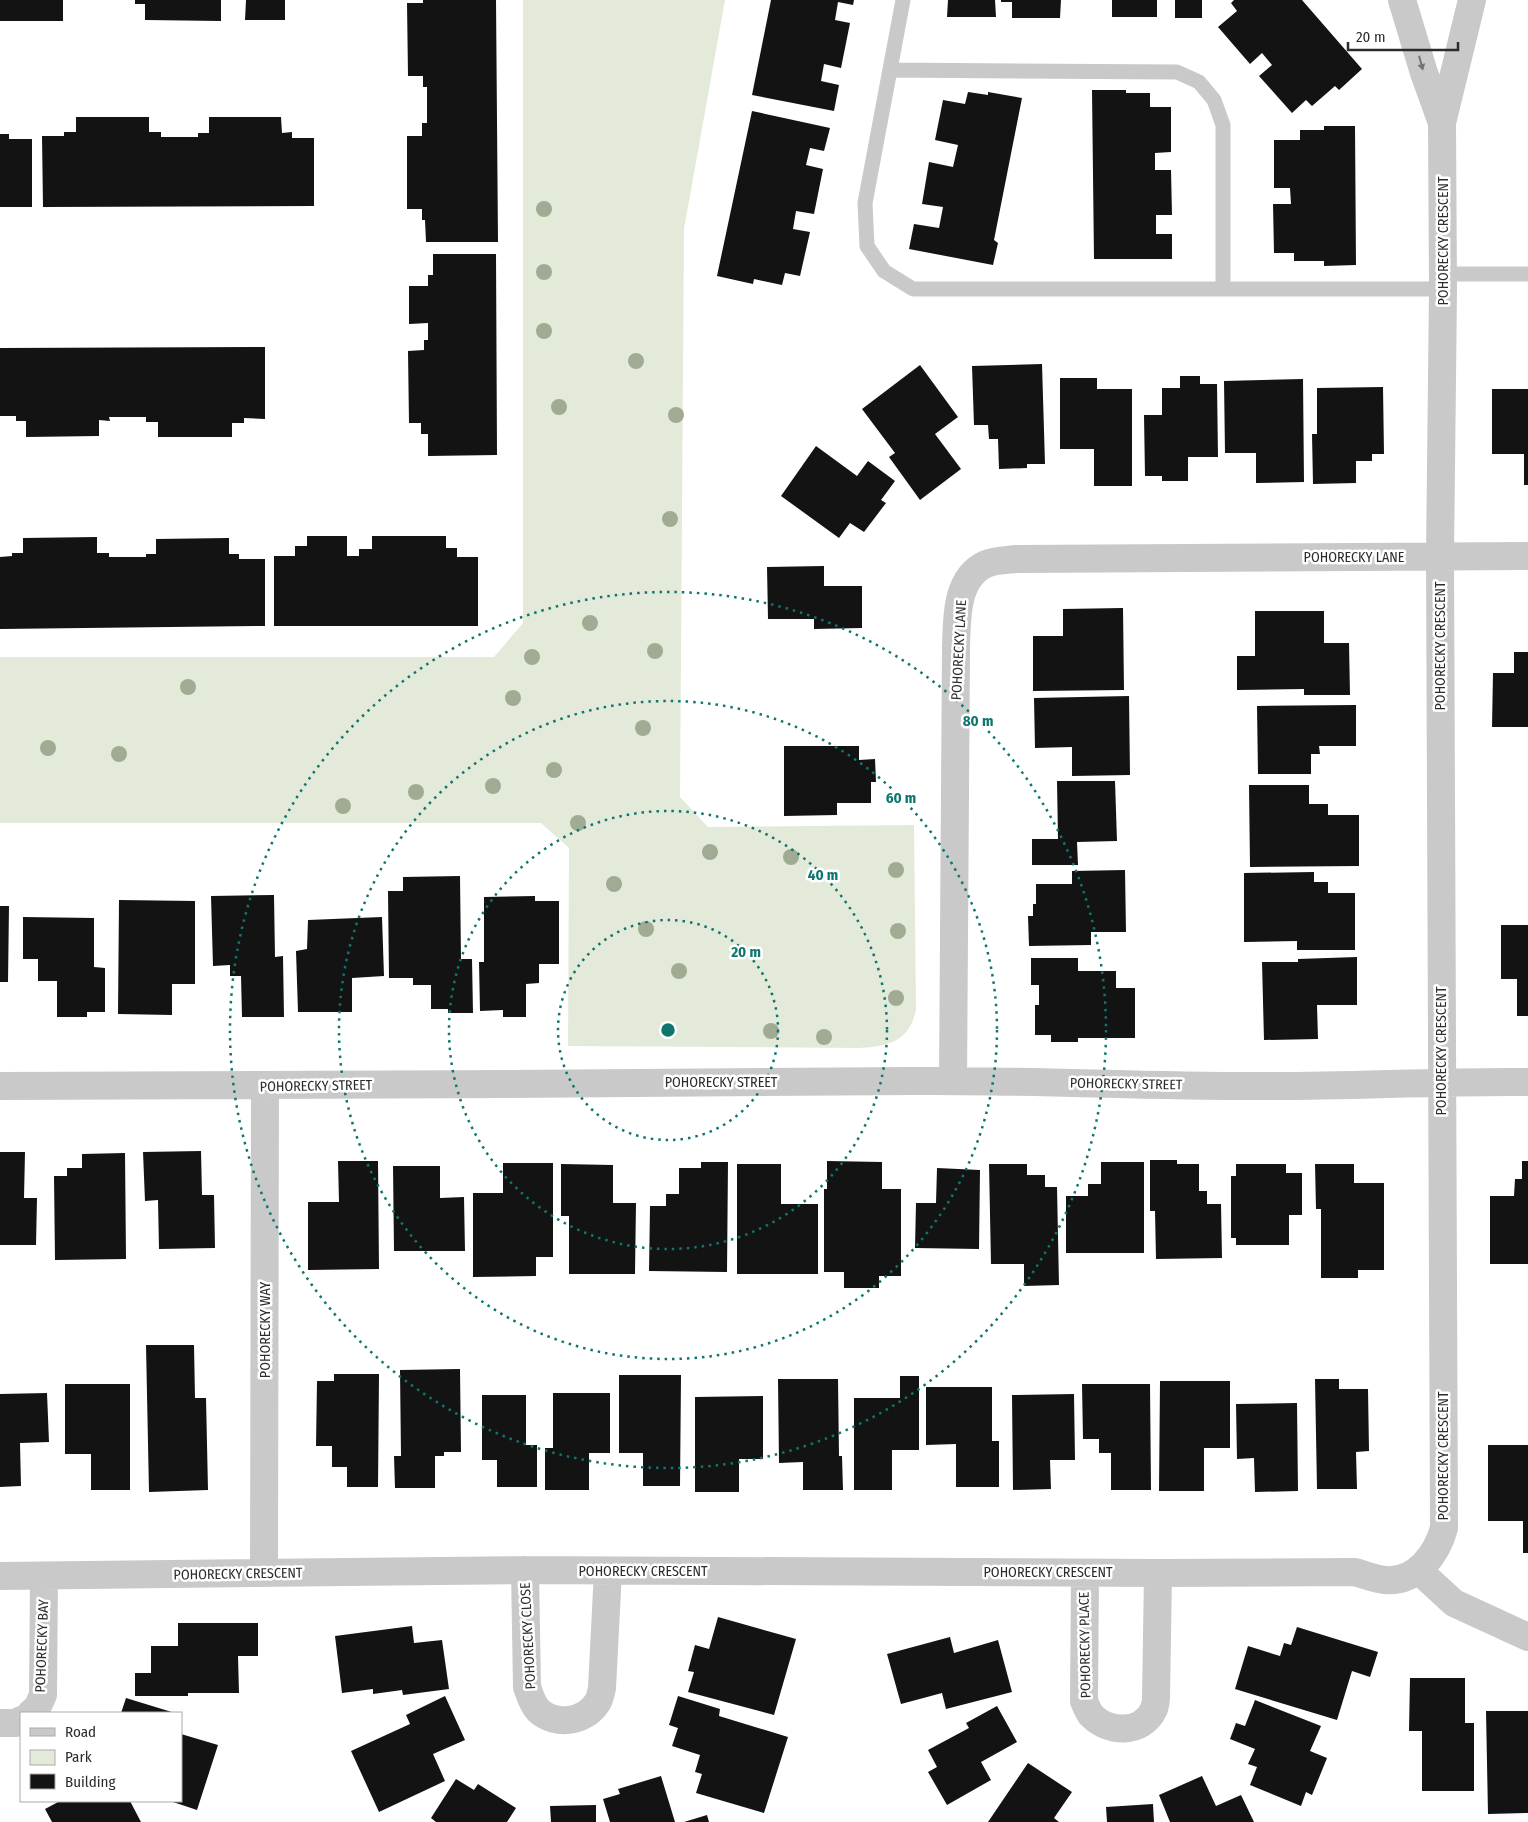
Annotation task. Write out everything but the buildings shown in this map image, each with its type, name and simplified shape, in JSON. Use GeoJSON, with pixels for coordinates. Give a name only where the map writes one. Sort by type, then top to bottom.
{"type":"FeatureCollection","features":[{"type":"Feature","properties":{"kind":"street","name":"POHORECKY CRESCENT"},"geometry":{"type":"LineString","coordinates":[[1402,0],[1424,73],[1442,123]]}},
{"type":"Feature","properties":{"kind":"street","name":"POHORECKY CRESCENT"},"geometry":{"type":"LineString","coordinates":[[0,1576],[525,1570],[608,1572],[1355,1572],[1386,1580],[1403,1578],[1418,1570],[1435,1551],[1444,1528],[1440,556],[1443,282],[1442,123],[1472,0]]}},
{"type":"Feature","properties":{"kind":"street","name":"POHORECKY LANE"},"geometry":{"type":"LineString","coordinates":[[953,1081],[956,648],[960,596],[972,575],[985,564],[1016,559],[1528,556]]}},
{"type":"Feature","properties":{"kind":"street","name":"POHORECKY STREET"},"geometry":{"type":"LineString","coordinates":[[0,1086],[265,1087],[461,1083],[953,1081],[1277,1086],[1441,1081],[1528,1082]]}},
{"type":"Feature","properties":{"kind":"street","name":"POHORECKY WAY"},"geometry":{"type":"LineString","coordinates":[[264,1573],[265,1087]]}},
{"type":"Feature","properties":{"kind":"street","name":"POHORECKY CLOSE"},"geometry":{"type":"LineString","coordinates":[[525,1570],[528,1687],[532,1701],[539,1710],[550,1717],[565,1721],[578,1718],[588,1712],[598,1702],[602,1688],[608,1572]]}},
{"type":"Feature","properties":{"kind":"street"},"geometry":{"type":"LineString","coordinates":[[1418,1570],[1454,1602],[1528,1637]]}},
{"type":"Feature","properties":{"kind":"street","name":"POHORECKY PLACE"},"geometry":{"type":"LineString","coordinates":[[1085,1573],[1084,1701],[1090,1714],[1099,1722],[1110,1728],[1122,1729],[1136,1726],[1146,1720],[1154,1709],[1156,1698],[1158,1573]]}},
{"type":"Feature","properties":{"kind":"street","name":"POHORECKY BAY"},"geometry":{"type":"LineString","coordinates":[[32,1712],[37,1708],[43,1695],[44,1576]]}},
{"type":"Feature","properties":{"kind":"street"},"geometry":{"type":"LineString","coordinates":[[0,1723],[16,1723],[20,1721]]}},
{"type":"Feature","properties":{"kind":"lane"},"geometry":{"type":"LineString","coordinates":[[903,0],[864,203],[867,246],[884,272],[912,288],[1223,289],[1443,282],[1528,274]]}},
{"type":"Feature","properties":{"kind":"lane"},"geometry":{"type":"LineString","coordinates":[[890,70],[1177,72],[1199,82],[1214,100],[1223,125],[1223,289]]}},
{"type":"Feature","properties":{"kind":"green space"},"geometry":{"type":"Polygon","coordinates":[[[523,0],[725,0],[684,229],[680,797],[708,827],[914,825],[916,1009],[913,1020],[904,1035],[881,1046],[860,1048],[568,1046],[569,848],[541,823],[0,823],[0,657],[494,657],[523,623],[523,0]]]}}]}
